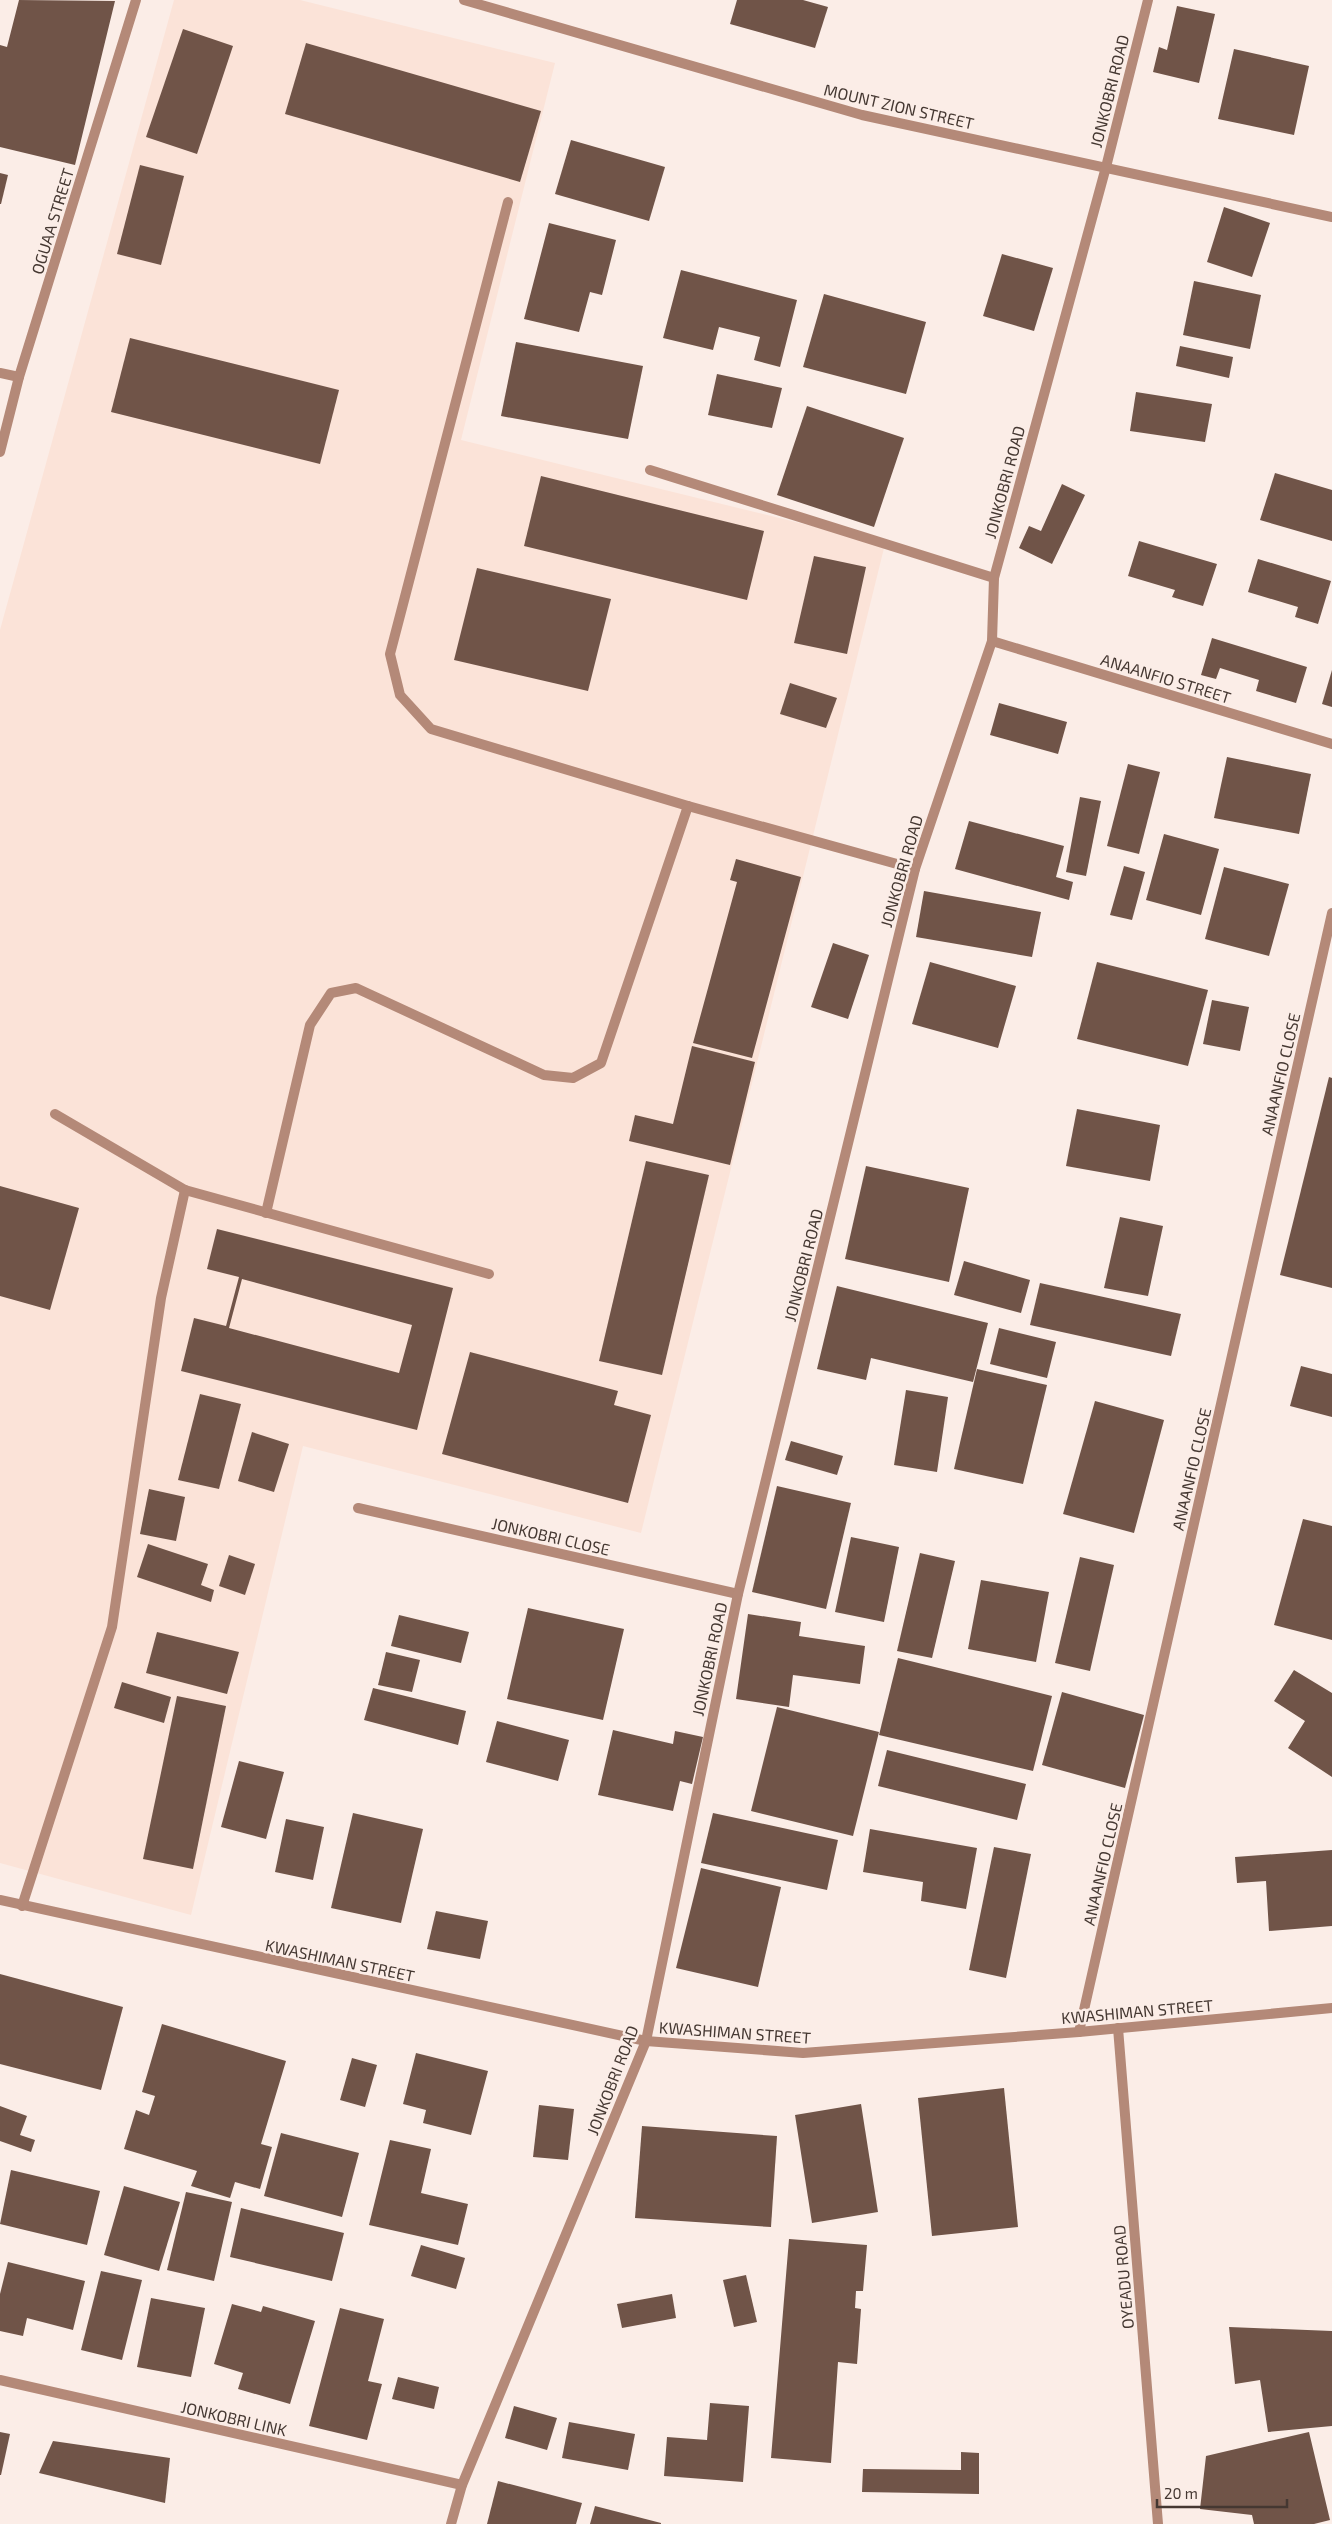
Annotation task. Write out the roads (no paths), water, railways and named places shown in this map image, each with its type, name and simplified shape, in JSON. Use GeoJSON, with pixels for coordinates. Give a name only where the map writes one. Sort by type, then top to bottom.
{"type":"FeatureCollection","features":[{"type":"Feature","properties":{"kind":"street","name":"OGUAA STREET"},"geometry":{"type":"LineString","coordinates":[[0,452],[19,377],[136,0]]}},
{"type":"Feature","properties":{"kind":"street","name":"MOUNT ZION STREET"},"geometry":{"type":"LineString","coordinates":[[464,0],[862,116],[1332,217]]}},
{"type":"Feature","properties":{"kind":"street","name":"JONKOBRI ROAD"},"geometry":{"type":"LineString","coordinates":[[451,2524],[462,2485],[646,2041],[738,1594],[915,869],[992,641],[994,578],[1106,167],[1148,0]]}},
{"type":"Feature","properties":{"kind":"street"},"geometry":{"type":"LineString","coordinates":[[508,202],[390,654],[400,695],[431,728],[688,806],[915,869]]}},
{"type":"Feature","properties":{"kind":"street"},"geometry":{"type":"LineString","coordinates":[[0,373],[19,377]]}},
{"type":"Feature","properties":{"kind":"street"},"geometry":{"type":"LineString","coordinates":[[650,470],[994,578]]}},
{"type":"Feature","properties":{"kind":"street","name":"ANAANFIO STREET"},"geometry":{"type":"LineString","coordinates":[[992,641],[1332,744]]}},
{"type":"Feature","properties":{"kind":"street"},"geometry":{"type":"LineString","coordinates":[[266,1213],[310,1025],[331,993],[356,988],[544,1075],[573,1078],[601,1063],[688,806]]}},
{"type":"Feature","properties":{"kind":"street","name":"ANAANFIO CLOSE"},"geometry":{"type":"LineString","coordinates":[[1079,2032],[1332,913]]}},
{"type":"Feature","properties":{"kind":"street"},"geometry":{"type":"LineString","coordinates":[[55,1114],[185,1190],[489,1274]]}},
{"type":"Feature","properties":{"kind":"street"},"geometry":{"type":"LineString","coordinates":[[22,1906],[112,1627],[161,1298],[185,1190]]}},
{"type":"Feature","properties":{"kind":"street","name":"JONKOBRI CLOSE"},"geometry":{"type":"LineString","coordinates":[[358,1508],[738,1594]]}},
{"type":"Feature","properties":{"kind":"street","name":"KWASHIMAN STREET"},"geometry":{"type":"LineString","coordinates":[[0,1900],[646,2041],[803,2053],[1079,2032],[1332,2008]]}},
{"type":"Feature","properties":{"kind":"street","name":"OYEADU ROAD"},"geometry":{"type":"LineString","coordinates":[[1118,2028],[1158,2524]]}},
{"type":"Feature","properties":{"kind":"street","name":"JONKOBRI LINK"},"geometry":{"type":"LineString","coordinates":[[0,2380],[462,2485]]}}]}
